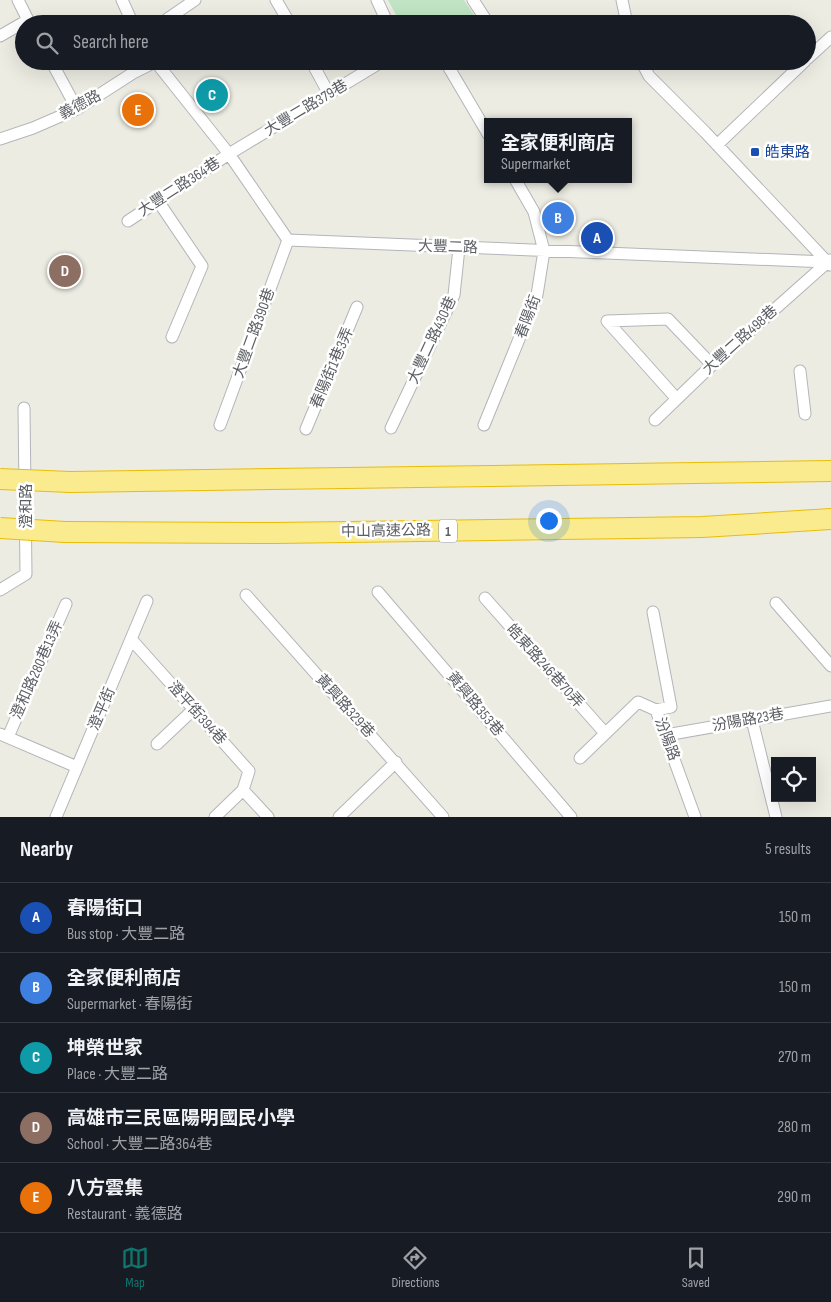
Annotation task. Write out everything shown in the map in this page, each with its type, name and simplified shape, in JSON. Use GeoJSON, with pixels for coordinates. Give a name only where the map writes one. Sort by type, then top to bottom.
{"type":"FeatureCollection","features":[{"type":"Feature","properties":{"kind":"highway"},"geometry":{"type":"LineString","coordinates":[[0,479],[70,482],[831,471]]}},
{"type":"Feature","properties":{"kind":"highway","name":"中山高速公路"},"geometry":{"type":"LineString","coordinates":[[0,528],[65,532],[275,533],[702,527],[831,519]]}},
{"type":"Feature","properties":{"kind":"street"},"geometry":{"type":"LineString","coordinates":[[18,0],[26,15]]}},
{"type":"Feature","properties":{"kind":"street"},"geometry":{"type":"LineString","coordinates":[[122,0],[129,15]]}},
{"type":"Feature","properties":{"kind":"street"},"geometry":{"type":"LineString","coordinates":[[173,15],[195,0]]}},
{"type":"Feature","properties":{"kind":"street"},"geometry":{"type":"LineString","coordinates":[[276,0],[285,15]]}},
{"type":"Feature","properties":{"kind":"street"},"geometry":{"type":"LineString","coordinates":[[377,0],[384,15]]}},
{"type":"Feature","properties":{"kind":"street"},"geometry":{"type":"LineString","coordinates":[[474,0],[483,15]]}},
{"type":"Feature","properties":{"kind":"street"},"geometry":{"type":"LineString","coordinates":[[622,0],[625,15]]}},
{"type":"Feature","properties":{"kind":"street"},"geometry":{"type":"LineString","coordinates":[[0,36],[15,29]]}},
{"type":"Feature","properties":{"kind":"street"},"geometry":{"type":"LineString","coordinates":[[816,51],[831,37]]}},
{"type":"Feature","properties":{"kind":"street"},"geometry":{"type":"LineString","coordinates":[[56,70],[77,109]]}},
{"type":"Feature","properties":{"kind":"street","name":"義德路"},"geometry":{"type":"LineString","coordinates":[[0,139],[33,128],[77,109],[140,70]]}},
{"type":"Feature","properties":{"kind":"street"},"geometry":{"type":"LineString","coordinates":[[162,70],[230,154],[288,240]]}},
{"type":"Feature","properties":{"kind":"street"},"geometry":{"type":"LineString","coordinates":[[316,70],[329,94]]}},
{"type":"Feature","properties":{"kind":"street","name":"大豐二路379巷"},"geometry":{"type":"LineString","coordinates":[[230,154],[368,70]]}},
{"type":"Feature","properties":{"kind":"street"},"geometry":{"type":"LineString","coordinates":[[450,70],[484,127]]}},
{"type":"Feature","properties":{"kind":"street"},"geometry":{"type":"LineString","coordinates":[[646,70],[649,76],[706,132],[830,262]]}},
{"type":"Feature","properties":{"kind":"street"},"geometry":{"type":"LineString","coordinates":[[717,145],[796,70]]}},
{"type":"Feature","properties":{"kind":"street","name":"大豐二路364巷"},"geometry":{"type":"LineString","coordinates":[[128,221],[230,154]]}},
{"type":"Feature","properties":{"kind":"street","name":"春陽街"},"geometry":{"type":"LineString","coordinates":[[484,425],[538,296],[544,251],[534,212],[517,183]]}},
{"type":"Feature","properties":{"kind":"street"},"geometry":{"type":"LineString","coordinates":[[158,201],[202,266],[172,337]]}},
{"type":"Feature","properties":{"kind":"street","name":"大豐二路"},"geometry":{"type":"LineString","coordinates":[[288,240],[830,262]]}},
{"type":"Feature","properties":{"kind":"street","name":"大豐二路390巷"},"geometry":{"type":"LineString","coordinates":[[220,425],[288,240]]}},
{"type":"Feature","properties":{"kind":"street","name":"大豐二路430巷"},"geometry":{"type":"LineString","coordinates":[[391,428],[454,295],[459,248]]}},
{"type":"Feature","properties":{"kind":"street","name":"大豐二路498巷"},"geometry":{"type":"LineString","coordinates":[[655,420],[712,365],[830,262]]}},
{"type":"Feature","properties":{"kind":"street","name":"春陽街1巷3弄"},"geometry":{"type":"LineString","coordinates":[[306,429],[357,307]]}},
{"type":"Feature","properties":{"kind":"street"},"geometry":{"type":"LineString","coordinates":[[676,398],[607,321],[668,319],[712,365]]}},
{"type":"Feature","properties":{"kind":"street"},"geometry":{"type":"LineString","coordinates":[[800,371],[806,414]]}},
{"type":"Feature","properties":{"kind":"street","name":"澄和路"},"geometry":{"type":"LineString","coordinates":[[0,590],[26,574],[24,408]]}},
{"type":"Feature","properties":{"kind":"street","name":"黃興路353巷"},"geometry":{"type":"LineString","coordinates":[[378,592],[571,817]]}},
{"type":"Feature","properties":{"kind":"street","name":"黃興路329巷"},"geometry":{"type":"LineString","coordinates":[[246,595],[443,817]]}},
{"type":"Feature","properties":{"kind":"street","name":"皓東路246巷70弄"},"geometry":{"type":"LineString","coordinates":[[485,598],[605,733]]}},
{"type":"Feature","properties":{"kind":"street","name":"澄平街"},"geometry":{"type":"LineString","coordinates":[[56,817],[148,601]]}},
{"type":"Feature","properties":{"kind":"street"},"geometry":{"type":"LineString","coordinates":[[776,603],[831,666]]}},
{"type":"Feature","properties":{"kind":"street","name":"澄和路280巷13弄"},"geometry":{"type":"LineString","coordinates":[[4,735],[66,604]]}},
{"type":"Feature","properties":{"kind":"street","name":"汾陽路"},"geometry":{"type":"LineString","coordinates":[[653,612],[671,707],[656,710],[695,817]]}},
{"type":"Feature","properties":{"kind":"street","name":"澄平街394巷"},"geometry":{"type":"LineString","coordinates":[[131,639],[249,771],[243,790]]}},
{"type":"Feature","properties":{"kind":"street"},"geometry":{"type":"LineString","coordinates":[[580,758],[638,702],[656,710]]}},
{"type":"Feature","properties":{"kind":"street","name":"汾陽路23巷"},"geometry":{"type":"LineString","coordinates":[[666,735],[831,706]]}},
{"type":"Feature","properties":{"kind":"street"},"geometry":{"type":"LineString","coordinates":[[157,744],[194,708]]}},
{"type":"Feature","properties":{"kind":"street"},"geometry":{"type":"LineString","coordinates":[[752,720],[776,817]]}},
{"type":"Feature","properties":{"kind":"street"},"geometry":{"type":"LineString","coordinates":[[4,735],[77,767]]}},
{"type":"Feature","properties":{"kind":"street"},"geometry":{"type":"LineString","coordinates":[[339,817],[396,762]]}},
{"type":"Feature","properties":{"kind":"street"},"geometry":{"type":"LineString","coordinates":[[214,817],[243,790],[268,817]]}},
{"type":"Feature","properties":{"kind":"green space"},"geometry":{"type":"Polygon","coordinates":[[[388,0],[464,0],[474,15],[396,15],[388,0]]]}},
{"type":"Feature","properties":{"kind":"place","name":"坤榮世家"},"geometry":{"type":"Point","coordinates":[212,95]}},
{"type":"Feature","properties":{"kind":"place","name":"八方雲集"},"geometry":{"type":"Point","coordinates":[138,110]}},
{"type":"Feature","properties":{"kind":"place","name":"皓東路"},"geometry":{"type":"Point","coordinates":[755,152]}},
{"type":"Feature","properties":{"kind":"place","name":"全家便利商店"},"geometry":{"type":"Point","coordinates":[558,218]}},
{"type":"Feature","properties":{"kind":"place","name":"春陽街口"},"geometry":{"type":"Point","coordinates":[597,238]}},
{"type":"Feature","properties":{"kind":"place","name":"高雄市三民區陽明國民小學"},"geometry":{"type":"Point","coordinates":[65,271]}}]}
